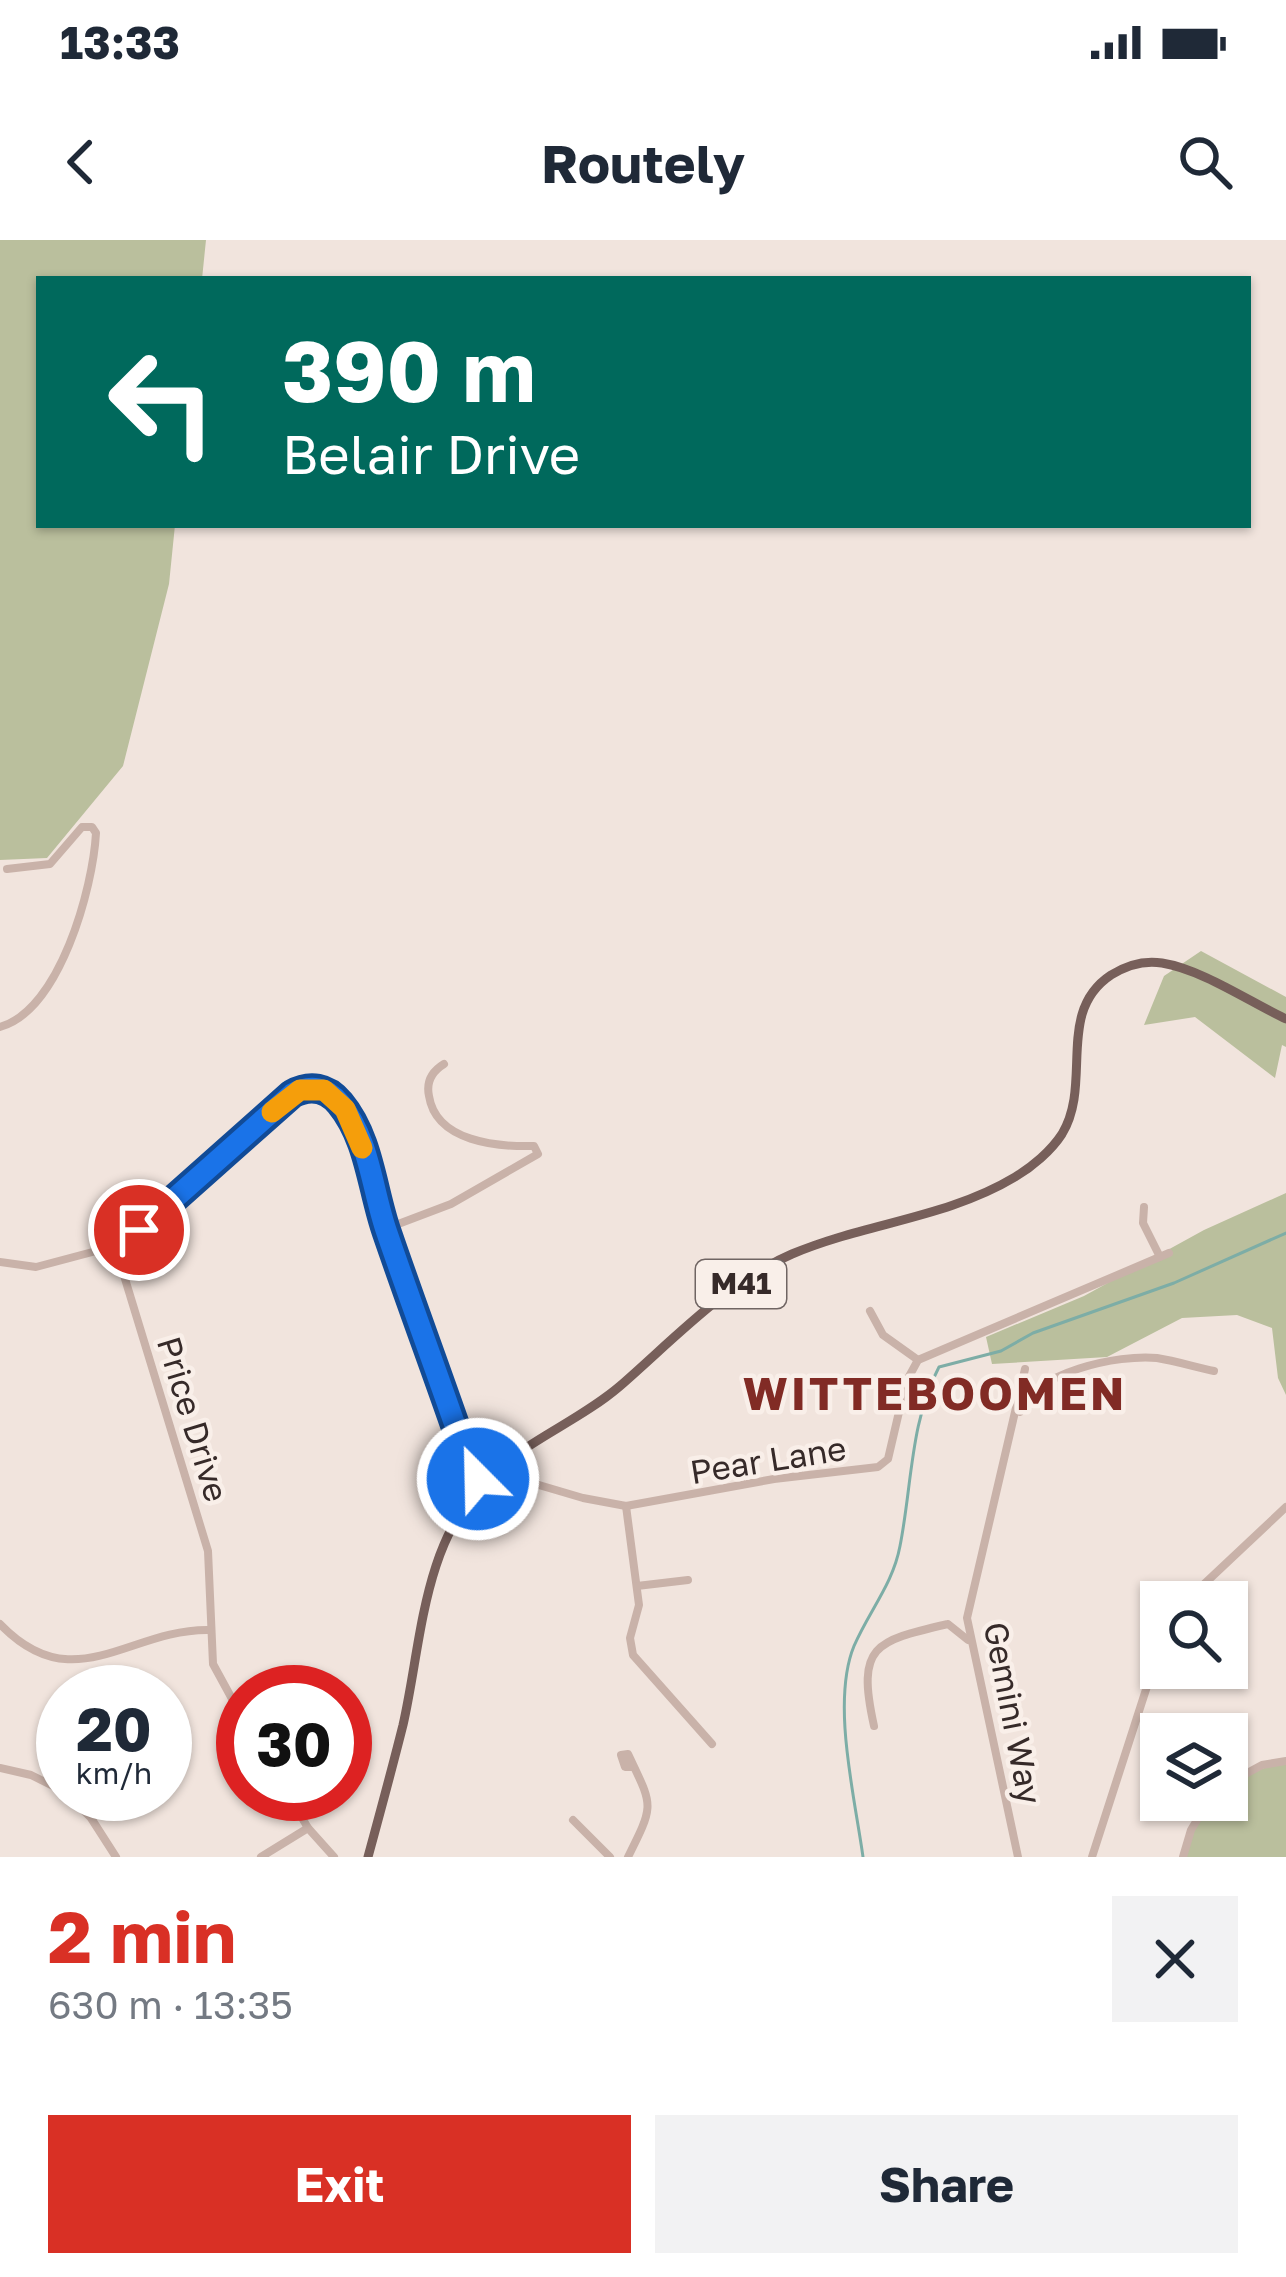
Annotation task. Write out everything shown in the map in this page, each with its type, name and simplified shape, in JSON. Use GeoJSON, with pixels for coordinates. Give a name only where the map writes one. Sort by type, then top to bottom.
{"type":"FeatureCollection","features":[{"type":"Feature","properties":{"kind":"main road","name":"M41"},"geometry":{"type":"LineString","coordinates":[[368,1857],[403,1724],[434,1572],[448,1534],[495,1472],[601,1401],[721,1300],[772,1264],[822,1243],[983,1193],[1043,1156],[1062,1133],[1070,1113],[1085,1003],[1100,983],[1123,968],[1148,962],[1173,965],[1286,1019]]}},
{"type":"Feature","properties":{"kind":"street"},"geometry":{"type":"LineString","coordinates":[[0,1027],[29,1009],[56,972],[76,922],[96,832],[82,827],[50,864],[7,869]]}},
{"type":"Feature","properties":{"kind":"street"},"geometry":{"type":"LineString","coordinates":[[385,1229],[451,1204],[538,1154],[534,1146],[504,1147],[443,1125],[428,1090],[432,1073],[444,1064]]}},
{"type":"Feature","properties":{"kind":"street"},"geometry":{"type":"LineString","coordinates":[[0,1262],[37,1267],[115,1246],[152,1221],[292,1094],[310,1088],[333,1096],[350,1118],[466,1456],[483,1484]]}},
{"type":"Feature","properties":{"kind":"street"},"geometry":{"type":"LineString","coordinates":[[870,1311],[883,1335],[918,1360],[1164,1255],[1143,1222],[1144,1207]]}},
{"type":"Feature","properties":{"kind":"street","name":"Price Drive"},"geometry":{"type":"LineString","coordinates":[[115,1246],[205,1540],[216,1672]]}},
{"type":"Feature","properties":{"kind":"street"},"geometry":{"type":"LineString","coordinates":[[998,1490],[1022,1405],[1044,1381],[1079,1369],[1150,1358],[1214,1371]]}},
{"type":"Feature","properties":{"kind":"street","name":"Pear Lane"},"geometry":{"type":"LineString","coordinates":[[495,1472],[626,1506],[774,1478],[881,1466],[888,1459],[906,1382],[918,1360]]}},
{"type":"Feature","properties":{"kind":"street","name":"Gemini Way"},"geometry":{"type":"LineString","coordinates":[[1018,1857],[969,1641],[968,1613],[1024,1369]]}},
{"type":"Feature","properties":{"kind":"street"},"geometry":{"type":"LineString","coordinates":[[626,1506],[639,1605],[630,1638],[633,1655],[712,1744]]}},
{"type":"Feature","properties":{"kind":"street"},"geometry":{"type":"LineString","coordinates":[[1208,1581],[1286,1508]]}},
{"type":"Feature","properties":{"kind":"street"},"geometry":{"type":"LineString","coordinates":[[637,1586],[688,1580]]}},
{"type":"Feature","properties":{"kind":"street"},"geometry":{"type":"LineString","coordinates":[[0,1624],[30,1649],[50,1658],[72,1660],[112,1654],[179,1633],[210,1630]]}},
{"type":"Feature","properties":{"kind":"street"},"geometry":{"type":"LineString","coordinates":[[874,1726],[867,1698],[869,1663],[881,1645],[948,1624],[969,1641]]}},
{"type":"Feature","properties":{"kind":"street"},"geometry":{"type":"LineString","coordinates":[[1092,1857],[1146,1689]]}},
{"type":"Feature","properties":{"kind":"street"},"geometry":{"type":"LineString","coordinates":[[1248,1773],[1286,1761]]}},
{"type":"Feature","properties":{"kind":"street"},"geometry":{"type":"LineString","coordinates":[[628,1857],[648,1814],[646,1787],[632,1767]]}},
{"type":"Feature","properties":{"kind":"street"},"geometry":{"type":"LineString","coordinates":[[0,1768],[36,1777]]}},
{"type":"Feature","properties":{"kind":"street"},"geometry":{"type":"LineString","coordinates":[[573,1820],[610,1857]]}},
{"type":"Feature","properties":{"kind":"street"},"geometry":{"type":"LineString","coordinates":[[94,1821],[116,1857]]}},
{"type":"Feature","properties":{"kind":"street"},"geometry":{"type":"LineString","coordinates":[[304,1821],[334,1857]]}},
{"type":"Feature","properties":{"kind":"street"},"geometry":{"type":"LineString","coordinates":[[1183,1857],[1196,1821]]}},
{"type":"Feature","properties":{"kind":"street"},"geometry":{"type":"LineString","coordinates":[[261,1857],[308,1828]]}},
{"type":"Feature","properties":{"kind":"green space"},"geometry":{"type":"Polygon","coordinates":[[[0,240],[206,240],[202,276],[36,276],[36,528],[175,528],[169,584],[123,766],[47,858],[0,860],[0,240]]]}},
{"type":"Feature","properties":{"kind":"green space"},"geometry":{"type":"Polygon","coordinates":[[[1201,951],[1286,997],[1286,1047],[1282,1045],[1275,1078],[1195,1017],[1144,1025],[1164,976],[1201,951]]]}},
{"type":"Feature","properties":{"kind":"green space"},"geometry":{"type":"Polygon","coordinates":[[[1286,1193],[1286,1395],[1278,1378],[1272,1328],[1237,1315],[1182,1318],[1107,1357],[992,1364],[986,1337],[1084,1296],[1204,1230],[1286,1193]]]}},
{"type":"Feature","properties":{"kind":"green space"},"geometry":{"type":"Polygon","coordinates":[[[1286,1761],[1286,1857],[1183,1857],[1198,1821],[1248,1821],[1248,1773],[1286,1761]]]}},
{"type":"Feature","properties":{"kind":"waterway"},"geometry":{"type":"LineString","coordinates":[[863,1857],[847,1750],[847,1669],[897,1560],[917,1432],[939,1367],[1001,1351],[1033,1333],[1174,1283],[1286,1233]]}},
{"type":"Feature","properties":{"kind":"slow traffic"},"geometry":{"type":"LineString","coordinates":[[272,1112],[300,1090],[324,1090],[345,1109],[362,1148]]}},
{"type":"Feature","properties":{"kind":"district","name":"WITTEBOOMEN"},"geometry":{"type":"Point","coordinates":[935,1394]}},
{"type":"Feature","properties":{"kind":"route"},"geometry":{"type":"LineString","coordinates":[[139,1230],[292,1094],[315,1088],[333,1096],[350,1118],[366,1158],[385,1229],[478,1479]]}}]}
